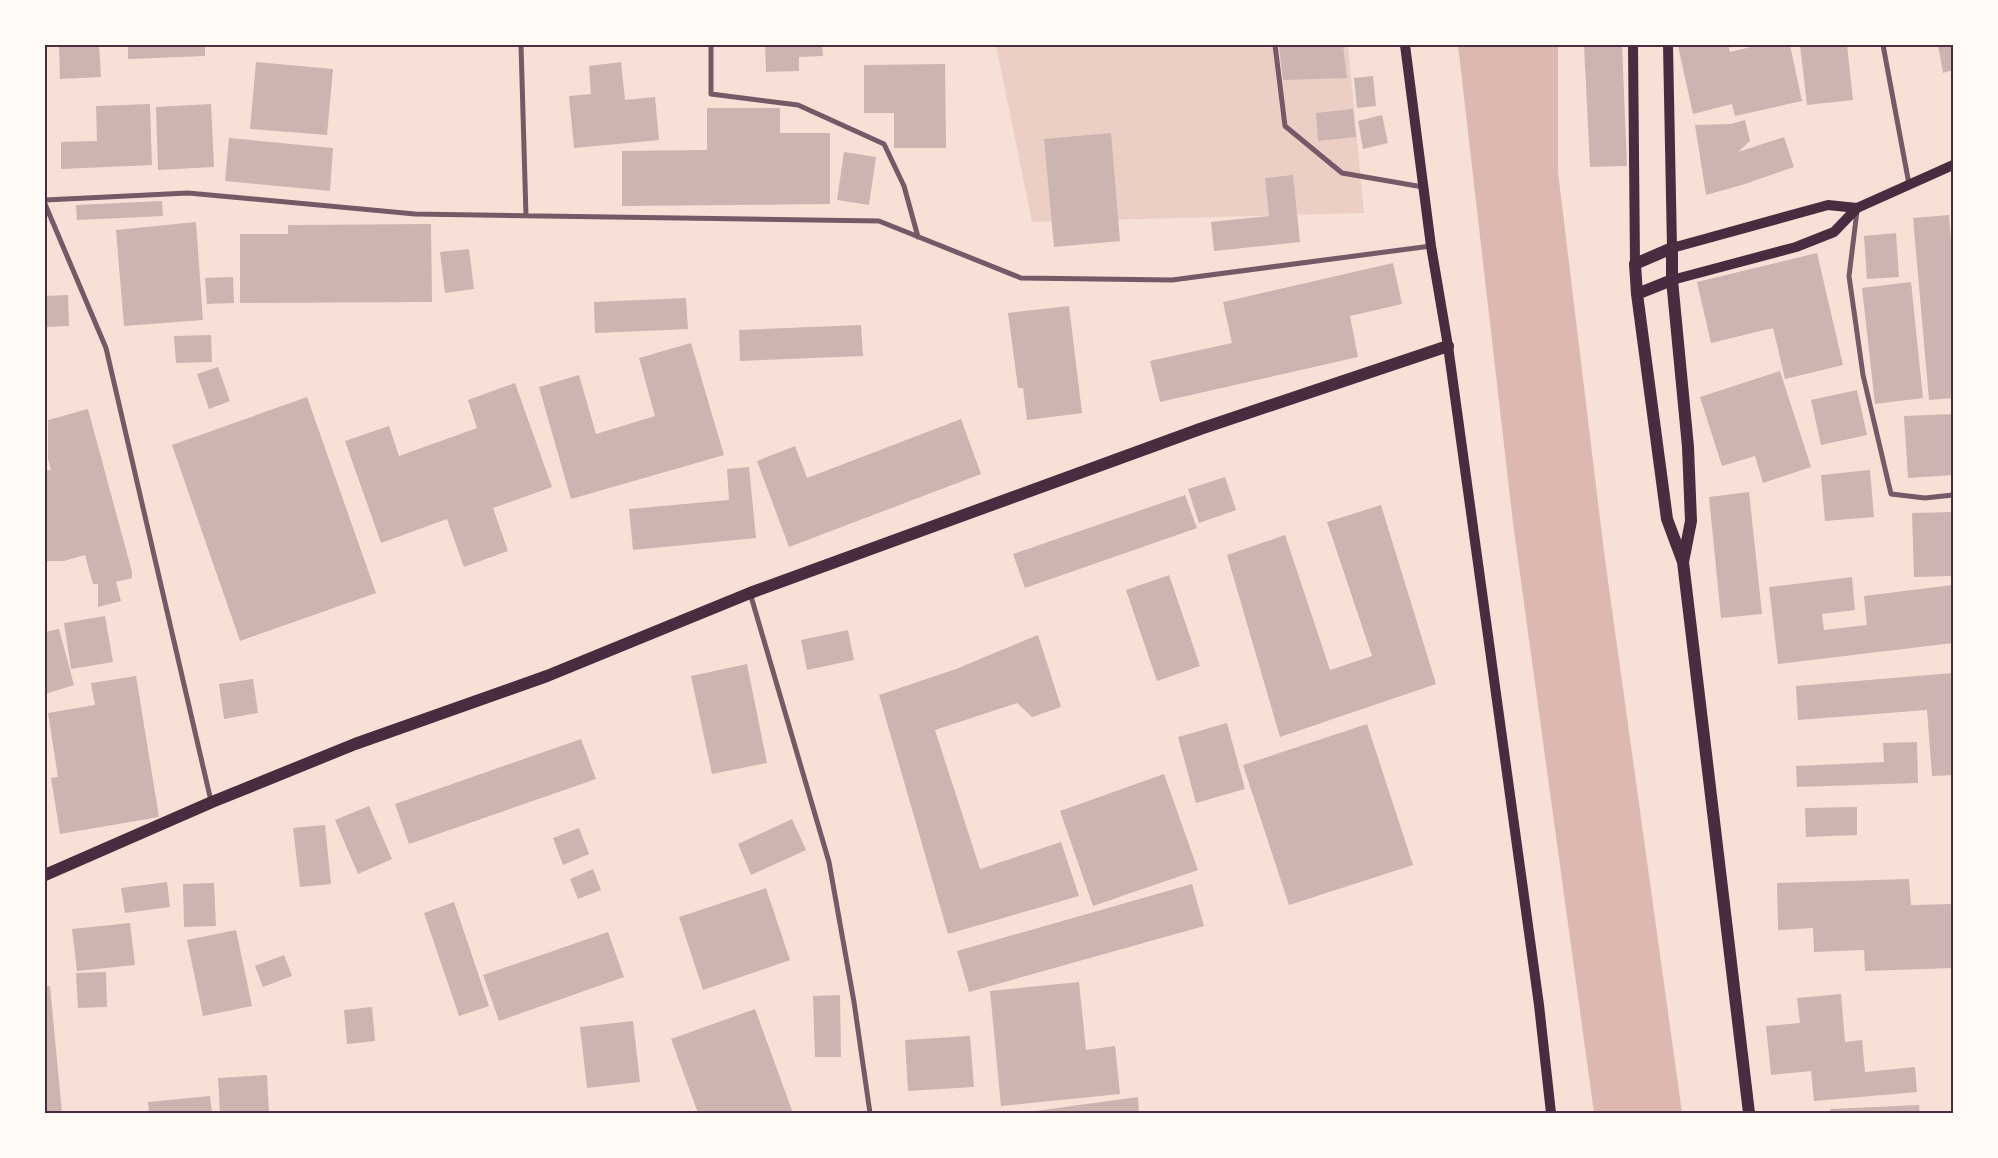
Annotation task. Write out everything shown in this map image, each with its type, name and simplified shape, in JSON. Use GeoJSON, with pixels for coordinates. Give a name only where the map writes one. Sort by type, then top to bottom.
{"type":"FeatureCollection","features":[{"type":"Feature","properties":{"kind":"main road"},"geometry":{"type":"LineString","coordinates":[[1405,45],[1430,246],[1448,346],[1539,1005],[1551,1113]]}},
{"type":"Feature","properties":{"kind":"main road"},"geometry":{"type":"LineString","coordinates":[[1633,45],[1635,264],[1637,294],[1667,519],[1683,562],[1749,1113]]}},
{"type":"Feature","properties":{"kind":"main road"},"geometry":{"type":"LineString","coordinates":[[1668,45],[1672,280],[1688,447],[1691,521],[1683,562]]}},
{"type":"Feature","properties":{"kind":"main road"},"geometry":{"type":"LineString","coordinates":[[1637,294],[1672,280],[1796,247],[1834,232],[1857,208],[1953,165]]}},
{"type":"Feature","properties":{"kind":"main road"},"geometry":{"type":"LineString","coordinates":[[1635,264],[1672,248],[1828,205],[1857,208]]}},
{"type":"Feature","properties":{"kind":"main road"},"geometry":{"type":"LineString","coordinates":[[45,874],[212,802],[355,744],[547,676],[750,593],[1200,429],[1448,346]]}},
{"type":"Feature","properties":{"kind":"street"},"geometry":{"type":"LineString","coordinates":[[521,45],[526,216]]}},
{"type":"Feature","properties":{"kind":"street"},"geometry":{"type":"LineString","coordinates":[[711,45],[710,94],[798,105],[884,144],[904,186],[918,237]]}},
{"type":"Feature","properties":{"kind":"street"},"geometry":{"type":"LineString","coordinates":[[1275,45],[1285,126],[1342,173],[1423,187]]}},
{"type":"Feature","properties":{"kind":"street"},"geometry":{"type":"LineString","coordinates":[[1883,45],[1909,185]]}},
{"type":"Feature","properties":{"kind":"street"},"geometry":{"type":"LineString","coordinates":[[212,802],[106,348],[45,202],[188,194],[415,214],[879,221],[1021,278],[1172,280],[1430,246]]}},
{"type":"Feature","properties":{"kind":"street"},"geometry":{"type":"LineString","coordinates":[[1857,208],[1849,276],[1863,375],[1891,494],[1926,498],[1953,495]]}},
{"type":"Feature","properties":{"kind":"street"},"geometry":{"type":"LineString","coordinates":[[750,593],[829,862],[854,1002],[870,1113]]}},
{"type":"Feature","properties":{"kind":"shaded area"},"geometry":{"type":"Polygon","coordinates":[[[996,45],[1348,45],[1364,213],[1032,222],[996,45]]]}},
{"type":"Feature","properties":{"kind":"shaded area"},"geometry":{"type":"Polygon","coordinates":[[[1458,45],[1558,45],[1558,172],[1604,552],[1682,1113],[1594,1113],[1513,523],[1458,45]]]}},
{"type":"Feature","properties":{"kind":"building"},"geometry":{"type":"Polygon","coordinates":[[[59,45],[99,45],[101,77],[60,79],[59,45]]]}},
{"type":"Feature","properties":{"kind":"building"},"geometry":{"type":"Polygon","coordinates":[[[128,45],[205,45],[205,56],[128,59],[128,45]]]}},
{"type":"Feature","properties":{"kind":"building"},"geometry":{"type":"Polygon","coordinates":[[[765,45],[822,45],[823,56],[799,57],[799,71],[766,72],[765,45]]]}},
{"type":"Feature","properties":{"kind":"building"},"geometry":{"type":"Polygon","coordinates":[[[1279,45],[1343,45],[1347,78],[1283,80],[1279,45]]]}},
{"type":"Feature","properties":{"kind":"building"},"geometry":{"type":"Polygon","coordinates":[[[1584,45],[1622,45],[1627,166],[1590,167],[1584,45]]]}},
{"type":"Feature","properties":{"kind":"building"},"geometry":{"type":"Polygon","coordinates":[[[1728,45],[1730,52],[1759,45],[1790,45],[1802,101],[1735,116],[1732,104],[1693,114],[1678,46],[1728,45]]]}},
{"type":"Feature","properties":{"kind":"building"},"geometry":{"type":"Polygon","coordinates":[[[1800,45],[1847,45],[1853,100],[1807,105],[1800,45]]]}},
{"type":"Feature","properties":{"kind":"building"},"geometry":{"type":"Polygon","coordinates":[[[1938,45],[1953,45],[1953,70],[1943,73],[1938,45]]]}},
{"type":"Feature","properties":{"kind":"building"},"geometry":{"type":"Polygon","coordinates":[[[256,62],[333,69],[327,135],[250,129],[256,62]]]}},
{"type":"Feature","properties":{"kind":"building"},"geometry":{"type":"Polygon","coordinates":[[[621,62],[625,100],[655,97],[659,140],[574,148],[569,96],[591,94],[589,66],[621,62]]]}},
{"type":"Feature","properties":{"kind":"building"},"geometry":{"type":"Polygon","coordinates":[[[945,64],[946,148],[894,148],[894,113],[864,113],[864,65],[945,64]]]}},
{"type":"Feature","properties":{"kind":"building"},"geometry":{"type":"Polygon","coordinates":[[[1373,76],[1376,106],[1357,108],[1354,78],[1373,76]]]}},
{"type":"Feature","properties":{"kind":"building"},"geometry":{"type":"Polygon","coordinates":[[[150,104],[152,165],[61,169],[61,142],[97,141],[96,106],[150,104]]]}},
{"type":"Feature","properties":{"kind":"building"},"geometry":{"type":"Polygon","coordinates":[[[211,104],[214,167],[158,170],[156,107],[211,104]]]}},
{"type":"Feature","properties":{"kind":"building"},"geometry":{"type":"Polygon","coordinates":[[[707,108],[780,108],[780,133],[830,133],[830,204],[622,206],[622,151],[707,150],[707,108]]]}},
{"type":"Feature","properties":{"kind":"building"},"geometry":{"type":"Polygon","coordinates":[[[1353,109],[1356,137],[1318,141],[1316,113],[1353,109]]]}},
{"type":"Feature","properties":{"kind":"building"},"geometry":{"type":"Polygon","coordinates":[[[1382,115],[1388,143],[1363,149],[1358,121],[1382,115]]]}},
{"type":"Feature","properties":{"kind":"building"},"geometry":{"type":"Polygon","coordinates":[[[1745,120],[1750,141],[1738,152],[1784,137],[1794,167],[1706,195],[1695,125],[1731,124],[1745,120]]]}},
{"type":"Feature","properties":{"kind":"building"},"geometry":{"type":"Polygon","coordinates":[[[1111,133],[1120,241],[1054,247],[1044,139],[1111,133]]]}},
{"type":"Feature","properties":{"kind":"building"},"geometry":{"type":"Polygon","coordinates":[[[229,138],[333,148],[330,191],[225,181],[229,138]]]}},
{"type":"Feature","properties":{"kind":"building"},"geometry":{"type":"Polygon","coordinates":[[[844,152],[876,157],[869,205],[837,200],[844,152]]]}},
{"type":"Feature","properties":{"kind":"building"},"geometry":{"type":"Polygon","coordinates":[[[1293,175],[1300,242],[1214,251],[1211,222],[1269,216],[1265,178],[1293,175]]]}},
{"type":"Feature","properties":{"kind":"building"},"geometry":{"type":"Polygon","coordinates":[[[162,201],[163,216],[77,220],[76,205],[162,201]]]}},
{"type":"Feature","properties":{"kind":"building"},"geometry":{"type":"Polygon","coordinates":[[[1949,215],[1953,267],[1953,398],[1929,400],[1913,218],[1949,215]]]}},
{"type":"Feature","properties":{"kind":"building"},"geometry":{"type":"Polygon","coordinates":[[[196,222],[203,320],[124,326],[116,230],[196,222]]]}},
{"type":"Feature","properties":{"kind":"building"},"geometry":{"type":"Polygon","coordinates":[[[431,224],[432,302],[240,303],[240,234],[288,234],[288,225],[431,224]]]}},
{"type":"Feature","properties":{"kind":"building"},"geometry":{"type":"Polygon","coordinates":[[[1896,233],[1899,277],[1867,279],[1864,236],[1896,233]]]}},
{"type":"Feature","properties":{"kind":"building"},"geometry":{"type":"Polygon","coordinates":[[[469,249],[474,289],[445,293],[440,252],[469,249]]]}},
{"type":"Feature","properties":{"kind":"building"},"geometry":{"type":"Polygon","coordinates":[[[1817,253],[1843,365],[1785,379],[1773,328],[1711,343],[1697,282],[1817,253]]]}},
{"type":"Feature","properties":{"kind":"building"},"geometry":{"type":"Polygon","coordinates":[[[1393,263],[1402,304],[1350,316],[1358,357],[1160,402],[1150,361],[1232,343],[1223,302],[1393,263]]]}},
{"type":"Feature","properties":{"kind":"building"},"geometry":{"type":"Polygon","coordinates":[[[233,277],[234,303],[207,304],[205,278],[233,277]]]}},
{"type":"Feature","properties":{"kind":"building"},"geometry":{"type":"Polygon","coordinates":[[[1911,282],[1923,398],[1875,404],[1862,288],[1911,282]]]}},
{"type":"Feature","properties":{"kind":"building"},"geometry":{"type":"Polygon","coordinates":[[[68,295],[69,326],[45,327],[45,296],[68,295]]]}},
{"type":"Feature","properties":{"kind":"building"},"geometry":{"type":"Polygon","coordinates":[[[686,298],[688,329],[595,333],[594,302],[686,298]]]}},
{"type":"Feature","properties":{"kind":"building"},"geometry":{"type":"Polygon","coordinates":[[[1069,306],[1082,413],[1027,420],[1023,388],[1018,388],[1008,313],[1069,306]]]}},
{"type":"Feature","properties":{"kind":"building"},"geometry":{"type":"Polygon","coordinates":[[[861,325],[863,356],[740,361],[739,330],[861,325]]]}},
{"type":"Feature","properties":{"kind":"building"},"geometry":{"type":"Polygon","coordinates":[[[211,335],[212,362],[176,363],[174,336],[211,335]]]}},
{"type":"Feature","properties":{"kind":"building"},"geometry":{"type":"Polygon","coordinates":[[[691,343],[724,455],[571,499],[539,387],[579,375],[596,434],[655,416],[639,358],[691,343]]]}},
{"type":"Feature","properties":{"kind":"building"},"geometry":{"type":"Polygon","coordinates":[[[218,367],[230,401],[209,409],[197,374],[218,367]]]}},
{"type":"Feature","properties":{"kind":"building"},"geometry":{"type":"Polygon","coordinates":[[[1780,371],[1811,467],[1763,483],[1755,456],[1722,466],[1700,397],[1780,371]]]}},
{"type":"Feature","properties":{"kind":"building"},"geometry":{"type":"Polygon","coordinates":[[[515,383],[552,487],[493,508],[508,551],[464,567],[447,519],[381,543],[345,441],[389,426],[399,456],[477,428],[468,400],[515,383]]]}},
{"type":"Feature","properties":{"kind":"building"},"geometry":{"type":"Polygon","coordinates":[[[1857,390],[1867,435],[1821,445],[1811,400],[1857,390]]]}},
{"type":"Feature","properties":{"kind":"building"},"geometry":{"type":"Polygon","coordinates":[[[307,397],[376,593],[240,641],[172,445],[307,397]]]}},
{"type":"Feature","properties":{"kind":"building"},"geometry":{"type":"Polygon","coordinates":[[[88,409],[132,572],[132,578],[116,582],[121,601],[98,607],[98,584],[93,584],[85,555],[64,561],[45,561],[45,471],[51,470],[48,459],[48,420],[88,409]]]}},
{"type":"Feature","properties":{"kind":"building"},"geometry":{"type":"Polygon","coordinates":[[[1953,414],[1953,475],[1908,478],[1904,416],[1953,414]]]}},
{"type":"Feature","properties":{"kind":"building"},"geometry":{"type":"Polygon","coordinates":[[[961,419],[981,474],[789,547],[757,461],[795,446],[807,478],[961,419]]]}},
{"type":"Feature","properties":{"kind":"building"},"geometry":{"type":"Polygon","coordinates":[[[749,467],[756,538],[633,550],[629,509],[729,500],[727,469],[749,467]]]}},
{"type":"Feature","properties":{"kind":"building"},"geometry":{"type":"Polygon","coordinates":[[[1870,470],[1874,517],[1825,521],[1821,475],[1870,470]]]}},
{"type":"Feature","properties":{"kind":"building"},"geometry":{"type":"Polygon","coordinates":[[[1225,477],[1236,510],[1199,523],[1188,489],[1225,477]]]}},
{"type":"Feature","properties":{"kind":"building"},"geometry":{"type":"Polygon","coordinates":[[[1749,492],[1762,614],[1721,618],[1709,497],[1749,492]]]}},
{"type":"Feature","properties":{"kind":"building"},"geometry":{"type":"Polygon","coordinates":[[[1185,495],[1197,528],[1025,588],[1013,554],[1185,495]]]}},
{"type":"Feature","properties":{"kind":"building"},"geometry":{"type":"Polygon","coordinates":[[[1381,505],[1436,684],[1280,737],[1227,555],[1285,535],[1330,670],[1372,656],[1327,522],[1381,505]]]}},
{"type":"Feature","properties":{"kind":"building"},"geometry":{"type":"Polygon","coordinates":[[[1953,512],[1953,576],[1914,577],[1912,513],[1953,512]]]}},
{"type":"Feature","properties":{"kind":"building"},"geometry":{"type":"Polygon","coordinates":[[[1169,575],[1200,666],[1157,681],[1126,590],[1169,575]]]}},
{"type":"Feature","properties":{"kind":"building"},"geometry":{"type":"Polygon","coordinates":[[[1852,577],[1855,610],[1822,614],[1824,630],[1867,625],[1864,596],[1953,585],[1953,643],[1778,664],[1769,587],[1852,577]]]}},
{"type":"Feature","properties":{"kind":"building"},"geometry":{"type":"Polygon","coordinates":[[[105,616],[113,662],[71,669],[64,623],[105,616]]]}},
{"type":"Feature","properties":{"kind":"building"},"geometry":{"type":"Polygon","coordinates":[[[59,629],[74,685],[45,694],[45,632],[59,629]]]}},
{"type":"Feature","properties":{"kind":"building"},"geometry":{"type":"Polygon","coordinates":[[[848,630],[854,660],[807,670],[801,640],[848,630]]]}},
{"type":"Feature","properties":{"kind":"building"},"geometry":{"type":"Polygon","coordinates":[[[1038,635],[1061,707],[1032,717],[1017,703],[935,730],[980,869],[1061,842],[1079,896],[948,934],[879,695],[956,669],[1038,635]]]}},
{"type":"Feature","properties":{"kind":"building"},"geometry":{"type":"Polygon","coordinates":[[[747,664],[767,763],[712,774],[691,676],[747,664]]]}},
{"type":"Feature","properties":{"kind":"building"},"geometry":{"type":"Polygon","coordinates":[[[1953,673],[1953,775],[1932,776],[1927,710],[1798,720],[1796,686],[1953,673]]]}},
{"type":"Feature","properties":{"kind":"building"},"geometry":{"type":"Polygon","coordinates":[[[136,676],[159,817],[60,834],[51,778],[58,777],[48,713],[95,705],[91,683],[136,676]]]}},
{"type":"Feature","properties":{"kind":"building"},"geometry":{"type":"Polygon","coordinates":[[[253,679],[258,713],[224,719],[219,684],[253,679]]]}},
{"type":"Feature","properties":{"kind":"building"},"geometry":{"type":"Polygon","coordinates":[[[1227,723],[1245,789],[1196,803],[1178,737],[1227,723]]]}},
{"type":"Feature","properties":{"kind":"building"},"geometry":{"type":"Polygon","coordinates":[[[1367,724],[1413,865],[1289,905],[1243,765],[1367,724]]]}},
{"type":"Feature","properties":{"kind":"building"},"geometry":{"type":"Polygon","coordinates":[[[581,739],[596,779],[409,844],[395,804],[581,739]]]}},
{"type":"Feature","properties":{"kind":"building"},"geometry":{"type":"Polygon","coordinates":[[[1917,742],[1918,783],[1797,787],[1796,766],[1884,762],[1883,743],[1917,742]]]}},
{"type":"Feature","properties":{"kind":"building"},"geometry":{"type":"Polygon","coordinates":[[[1164,774],[1198,870],[1093,906],[1060,811],[1164,774]]]}},
{"type":"Feature","properties":{"kind":"building"},"geometry":{"type":"Polygon","coordinates":[[[369,806],[392,859],[358,874],[335,820],[369,806]]]}},
{"type":"Feature","properties":{"kind":"building"},"geometry":{"type":"Polygon","coordinates":[[[1857,807],[1857,835],[1806,837],[1805,808],[1857,807]]]}},
{"type":"Feature","properties":{"kind":"building"},"geometry":{"type":"Polygon","coordinates":[[[792,819],[806,850],[751,875],[738,844],[792,819]]]}},
{"type":"Feature","properties":{"kind":"building"},"geometry":{"type":"Polygon","coordinates":[[[325,825],[331,884],[300,887],[293,828],[325,825]]]}},
{"type":"Feature","properties":{"kind":"building"},"geometry":{"type":"Polygon","coordinates":[[[579,828],[589,854],[563,865],[553,838],[579,828]]]}},
{"type":"Feature","properties":{"kind":"building"},"geometry":{"type":"Polygon","coordinates":[[[593,869],[601,890],[578,899],[570,879],[593,869]]]}},
{"type":"Feature","properties":{"kind":"building"},"geometry":{"type":"Polygon","coordinates":[[[1909,879],[1911,905],[1953,904],[1953,968],[1865,971],[1864,950],[1814,952],[1813,928],[1778,930],[1777,883],[1909,879]]]}},
{"type":"Feature","properties":{"kind":"building"},"geometry":{"type":"Polygon","coordinates":[[[167,882],[170,907],[125,913],[121,888],[167,882]]]}},
{"type":"Feature","properties":{"kind":"building"},"geometry":{"type":"Polygon","coordinates":[[[214,883],[216,926],[184,927],[183,884],[214,883]]]}},
{"type":"Feature","properties":{"kind":"building"},"geometry":{"type":"Polygon","coordinates":[[[1192,884],[1204,926],[969,992],[957,951],[1192,884]]]}},
{"type":"Feature","properties":{"kind":"building"},"geometry":{"type":"Polygon","coordinates":[[[766,888],[790,960],[703,990],[679,917],[766,888]]]}},
{"type":"Feature","properties":{"kind":"building"},"geometry":{"type":"Polygon","coordinates":[[[454,902],[489,1006],[459,1016],[424,913],[454,902]]]}},
{"type":"Feature","properties":{"kind":"building"},"geometry":{"type":"Polygon","coordinates":[[[130,923],[135,965],[77,971],[72,929],[130,923]]]}},
{"type":"Feature","properties":{"kind":"building"},"geometry":{"type":"Polygon","coordinates":[[[236,930],[252,1006],[203,1016],[187,940],[236,930]]]}},
{"type":"Feature","properties":{"kind":"building"},"geometry":{"type":"Polygon","coordinates":[[[608,932],[624,977],[499,1021],[483,975],[608,932]]]}},
{"type":"Feature","properties":{"kind":"building"},"geometry":{"type":"Polygon","coordinates":[[[284,955],[292,976],[263,987],[255,966],[284,955]]]}},
{"type":"Feature","properties":{"kind":"building"},"geometry":{"type":"Polygon","coordinates":[[[106,972],[107,1007],[78,1008],[76,973],[106,972]]]}},
{"type":"Feature","properties":{"kind":"building"},"geometry":{"type":"Polygon","coordinates":[[[1079,982],[1086,1050],[1115,1046],[1120,1094],[1001,1106],[990,991],[1079,982]]]}},
{"type":"Feature","properties":{"kind":"building"},"geometry":{"type":"Polygon","coordinates":[[[45,986],[50,986],[62,1113],[45,1113],[45,986]]]}},
{"type":"Feature","properties":{"kind":"building"},"geometry":{"type":"Polygon","coordinates":[[[1841,994],[1845,1042],[1862,1040],[1865,1072],[1915,1067],[1917,1092],[1814,1101],[1811,1071],[1771,1075],[1766,1026],[1800,1023],[1797,998],[1841,994]]]}},
{"type":"Feature","properties":{"kind":"building"},"geometry":{"type":"Polygon","coordinates":[[[840,995],[841,1057],[815,1057],[813,996],[840,995]]]}},
{"type":"Feature","properties":{"kind":"building"},"geometry":{"type":"Polygon","coordinates":[[[372,1007],[375,1041],[347,1044],[344,1010],[372,1007]]]}},
{"type":"Feature","properties":{"kind":"building"},"geometry":{"type":"Polygon","coordinates":[[[755,1009],[793,1113],[698,1113],[671,1039],[755,1009]]]}},
{"type":"Feature","properties":{"kind":"building"},"geometry":{"type":"Polygon","coordinates":[[[633,1021],[640,1082],[587,1088],[580,1027],[633,1021]]]}},
{"type":"Feature","properties":{"kind":"building"},"geometry":{"type":"Polygon","coordinates":[[[970,1036],[974,1087],[908,1091],[905,1040],[970,1036]]]}},
{"type":"Feature","properties":{"kind":"building"},"geometry":{"type":"Polygon","coordinates":[[[267,1075],[269,1113],[220,1113],[218,1078],[267,1075]]]}},
{"type":"Feature","properties":{"kind":"building"},"geometry":{"type":"Polygon","coordinates":[[[210,1096],[212,1113],[149,1113],[148,1102],[210,1096]]]}},
{"type":"Feature","properties":{"kind":"building"},"geometry":{"type":"Polygon","coordinates":[[[1138,1097],[1139,1113],[1028,1113],[1028,1112],[1138,1097]]]}},
{"type":"Feature","properties":{"kind":"building"},"geometry":{"type":"Polygon","coordinates":[[[1919,1105],[1920,1113],[1830,1113],[1830,1109],[1919,1105]]]}}]}
